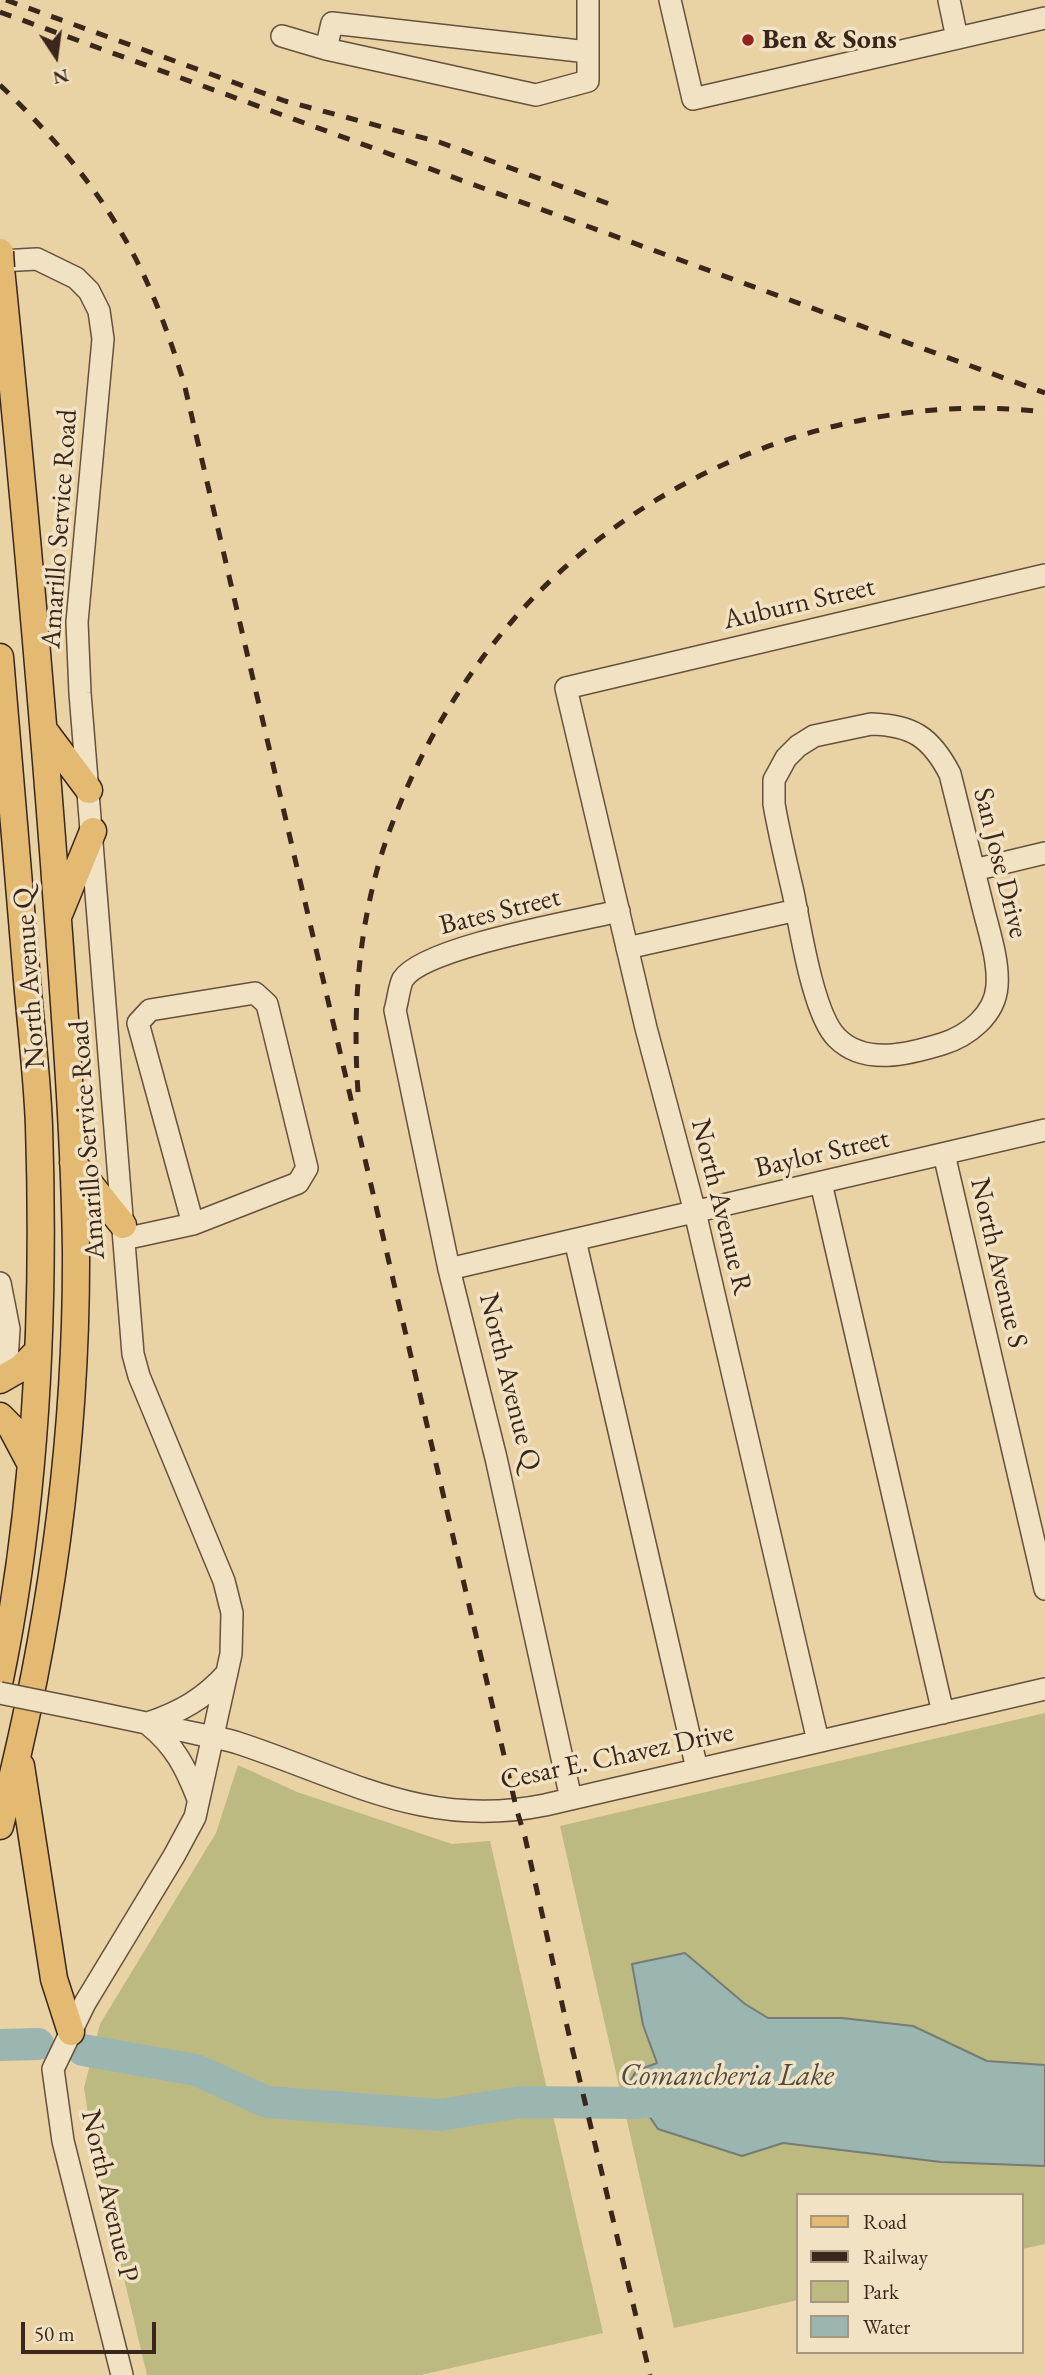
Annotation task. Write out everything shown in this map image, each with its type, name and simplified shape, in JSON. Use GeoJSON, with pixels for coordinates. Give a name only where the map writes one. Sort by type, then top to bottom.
{"type":"FeatureCollection","features":[{"type":"Feature","properties":{"kind":"main road","name":"North Avenue Q"},"geometry":{"type":"LineString","coordinates":[[0,260],[44,730],[74,1163],[76,1253],[72,1385],[60,1518],[45,1626],[19,1753],[17,1791]]}},
{"type":"Feature","properties":{"kind":"main road","name":"North Avenue Q"},"geometry":{"type":"LineString","coordinates":[[0,657],[39,1123],[41,1251],[38,1351],[30,1461],[12,1619],[0,1679]]}},
{"type":"Feature","properties":{"kind":"main road"},"geometry":{"type":"LineString","coordinates":[[44,730],[89,790]]}},
{"type":"Feature","properties":{"kind":"main road"},"geometry":{"type":"LineString","coordinates":[[58,917],[93,831]]}},
{"type":"Feature","properties":{"kind":"main road"},"geometry":{"type":"LineString","coordinates":[[74,1163],[123,1232]]}},
{"type":"Feature","properties":{"kind":"main road"},"geometry":{"type":"LineString","coordinates":[[4,1370],[21,1368],[38,1351]]}},
{"type":"Feature","properties":{"kind":"main road"},"geometry":{"type":"LineString","coordinates":[[0,1416],[11,1427],[30,1461]]}},
{"type":"Feature","properties":{"kind":"main road"},"geometry":{"type":"LineString","coordinates":[[0,1826],[17,1791]]}},
{"type":"Feature","properties":{"kind":"main road"},"geometry":{"type":"LineString","coordinates":[[17,1791],[54,1979],[71,2032]]}},
{"type":"Feature","properties":{"kind":"street"},"geometry":{"type":"LineString","coordinates":[[282,36],[326,49],[536,95],[588,81],[588,0]]}},
{"type":"Feature","properties":{"kind":"street"},"geometry":{"type":"LineString","coordinates":[[670,0],[693,99],[1045,18]]}},
{"type":"Feature","properties":{"kind":"street"},"geometry":{"type":"LineString","coordinates":[[949,0],[957,38]]}},
{"type":"Feature","properties":{"kind":"street"},"geometry":{"type":"LineString","coordinates":[[326,49],[332,23],[588,52]]}},
{"type":"Feature","properties":{"kind":"street","name":"Amarillo Service Road"},"geometry":{"type":"LineString","coordinates":[[0,260],[37,259],[69,274],[89,291],[99,311],[103,339],[77,622],[80,693],[133,1354],[144,1388],[224,1581],[232,1613],[228,1671],[195,1817],[85,2003],[71,2032]]}},
{"type":"Feature","properties":{"kind":"street","name":"Auburn Street"},"geometry":{"type":"LineString","coordinates":[[566,688],[1045,575]]}},
{"type":"Feature","properties":{"kind":"street","name":"North Avenue R"},"geometry":{"type":"LineString","coordinates":[[566,688],[646,1028],[695,1212],[818,1741]]}},
{"type":"Feature","properties":{"kind":"street","name":"San Jose Drive"},"geometry":{"type":"LineString","coordinates":[[871,724],[895,724],[922,736],[938,751],[950,774],[974,870],[995,962],[997,988],[988,1011],[971,1031],[958,1039],[926,1049],[886,1056],[862,1053],[837,1038],[823,1017],[797,910],[774,804],[775,780],[786,758],[814,736],[871,724]]}},
{"type":"Feature","properties":{"kind":"street"},"geometry":{"type":"LineString","coordinates":[[974,870],[1045,853]]}},
{"type":"Feature","properties":{"kind":"street"},"geometry":{"type":"LineString","coordinates":[[627,948],[797,910]]}},
{"type":"Feature","properties":{"kind":"street","name":"Bates Street"},"geometry":{"type":"LineString","coordinates":[[402,980],[427,960],[461,947],[619,911]]}},
{"type":"Feature","properties":{"kind":"street","name":"North Avenue Q"},"geometry":{"type":"LineString","coordinates":[[402,980],[395,1010],[449,1269],[496,1458],[571,1799]]}},
{"type":"Feature","properties":{"kind":"street"},"geometry":{"type":"LineString","coordinates":[[123,1232],[192,1224],[298,1182],[307,1168],[267,1004],[255,993],[150,1010],[138,1023],[192,1224]]}},
{"type":"Feature","properties":{"kind":"street","name":"Baylor Street"},"geometry":{"type":"LineString","coordinates":[[449,1269],[1045,1130]]}},
{"type":"Feature","properties":{"kind":"street","name":"North Avenue S"},"geometry":{"type":"LineString","coordinates":[[944,1154],[1045,1589]]}},
{"type":"Feature","properties":{"kind":"street"},"geometry":{"type":"LineString","coordinates":[[821,1183],[943,1713]]}},
{"type":"Feature","properties":{"kind":"street"},"geometry":{"type":"LineString","coordinates":[[575,1240],[697,1769]]}},
{"type":"Feature","properties":{"kind":"street"},"geometry":{"type":"LineString","coordinates":[[0,1283],[9,1329],[4,1370]]}},
{"type":"Feature","properties":{"kind":"street"},"geometry":{"type":"LineString","coordinates":[[198,1799],[177,1752],[165,1737],[148,1723],[192,1705],[217,1685],[228,1671]]}},
{"type":"Feature","properties":{"kind":"street","name":"Cesar E. Chavez Drive"},"geometry":{"type":"LineString","coordinates":[[0,1693],[238,1743],[405,1803],[444,1810],[517,1811],[1045,1689]]}},
{"type":"Feature","properties":{"kind":"street","name":"North Avenue P"},"geometry":{"type":"LineString","coordinates":[[71,2032],[53,2069],[64,2141],[122,2375]]}},
{"type":"Feature","properties":{"kind":"green space"},"geometry":{"type":"Polygon","coordinates":[[[1045,1713],[1045,2244],[1024,2249],[1024,2193],[796,2193],[796,2300],[674,2328],[560,1826],[1045,1713]]]}},
{"type":"Feature","properties":{"kind":"green space"},"geometry":{"type":"Polygon","coordinates":[[[238,1765],[297,1792],[452,1844],[490,1841],[603,2333],[421,2375],[147,2375],[95,2157],[84,2088],[100,2024],[216,1833],[238,1765]]]}},
{"type":"Feature","properties":{"kind":"water","name":"Comancheria Lake"},"geometry":{"type":"Polygon","coordinates":[[[685,1953],[745,2004],[768,2018],[842,2018],[913,2026],[987,2061],[1045,2065],[1045,2166],[941,2162],[783,2143],[742,2156],[658,2129],[628,2085],[636,2071],[657,2063],[643,2025],[632,1964],[685,1953]]]}},
{"type":"Feature","properties":{"kind":"waterway"},"geometry":{"type":"LineString","coordinates":[[0,2045],[38,2044]]}},
{"type":"Feature","properties":{"kind":"waterway"},"geometry":{"type":"LineString","coordinates":[[83,2050],[196,2070],[267,2102],[439,2115],[521,2102],[637,2103],[681,2098]]}},
{"type":"Feature","properties":{"kind":"railway"},"geometry":{"type":"LineString","coordinates":[[6,0],[285,101],[439,142],[615,206]]}},
{"type":"Feature","properties":{"kind":"railway"},"geometry":{"type":"LineString","coordinates":[[0,12],[1045,393]]}},
{"type":"Feature","properties":{"kind":"railway"},"geometry":{"type":"LineString","coordinates":[[0,85],[66,155],[109,213],[150,288],[184,383],[650,2375]]}},
{"type":"Feature","properties":{"kind":"railway"},"geometry":{"type":"LineString","coordinates":[[358,1092],[357,994],[364,929],[378,866],[399,806],[425,749],[474,669],[513,620],[565,568],[623,522],[686,483],[754,452],[824,429],[897,414],[971,408],[1045,412]]}},
{"type":"Feature","properties":{"kind":"place","name":"Ben & Sons"},"geometry":{"type":"Point","coordinates":[748,40]}}]}
